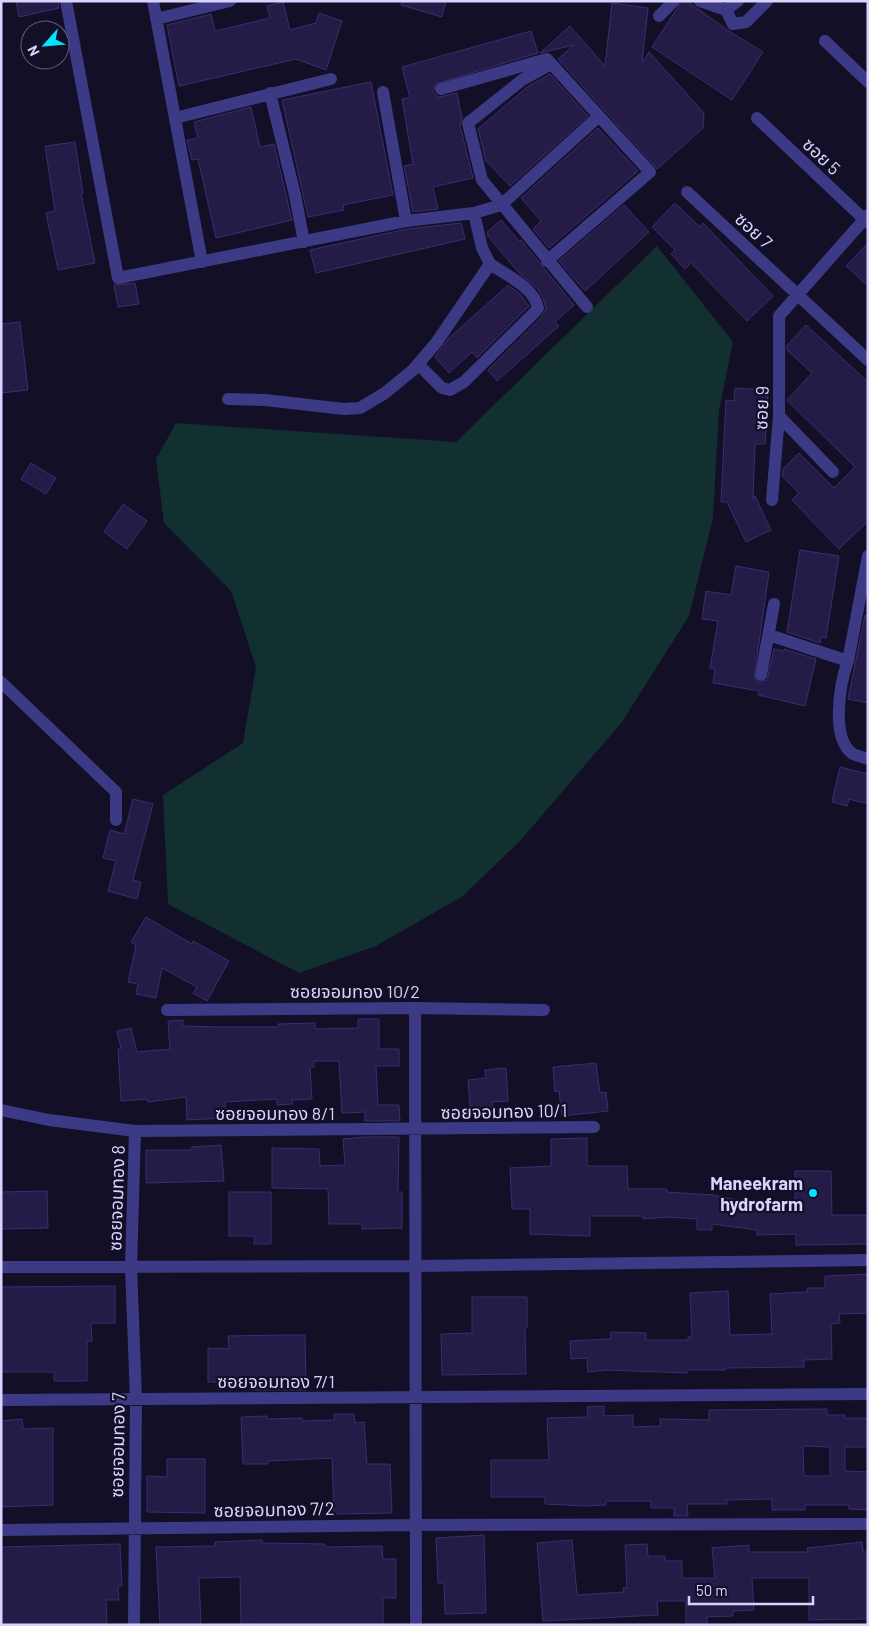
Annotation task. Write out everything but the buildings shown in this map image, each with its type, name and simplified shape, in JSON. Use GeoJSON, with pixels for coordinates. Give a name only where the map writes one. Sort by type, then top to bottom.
{"type":"FeatureCollection","features":[{"type":"Feature","properties":{"kind":"street"},"geometry":{"type":"LineString","coordinates":[[66,1],[118,278],[406,221],[474,213],[501,204],[598,118]]}},
{"type":"Feature","properties":{"kind":"street"},"geometry":{"type":"LineString","coordinates":[[153,1],[202,262]]}},
{"type":"Feature","properties":{"kind":"street"},"geometry":{"type":"LineString","coordinates":[[156,19],[230,1]]}},
{"type":"Feature","properties":{"kind":"street"},"geometry":{"type":"LineString","coordinates":[[659,16],[674,1]]}},
{"type":"Feature","properties":{"kind":"street"},"geometry":{"type":"LineString","coordinates":[[700,1],[726,10],[733,24],[746,22],[767,1]]}},
{"type":"Feature","properties":{"kind":"street"},"geometry":{"type":"LineString","coordinates":[[726,10],[738,1]]}},
{"type":"Feature","properties":{"kind":"street"},"geometry":{"type":"LineString","coordinates":[[825,41],[868,82]]}},
{"type":"Feature","properties":{"kind":"street"},"geometry":{"type":"LineString","coordinates":[[441,89],[547,59],[598,118],[650,172],[547,261]]}},
{"type":"Feature","properties":{"kind":"street"},"geometry":{"type":"LineString","coordinates":[[551,64],[522,80],[468,123],[482,180],[547,261],[587,307]]}},
{"type":"Feature","properties":{"kind":"street"},"geometry":{"type":"LineString","coordinates":[[175,118],[331,78]]}},
{"type":"Feature","properties":{"kind":"street"},"geometry":{"type":"LineString","coordinates":[[383,92],[406,221]]}},
{"type":"Feature","properties":{"kind":"street"},"geometry":{"type":"LineString","coordinates":[[270,93],[295,194],[304,242]]}},
{"type":"Feature","properties":{"kind":"street","name":"ซอย 5"},"geometry":{"type":"LineString","coordinates":[[757,118],[866,219]]}},
{"type":"Feature","properties":{"kind":"street","name":"ซอย 7"},"geometry":{"type":"LineString","coordinates":[[686,192],[868,360]]}},
{"type":"Feature","properties":{"kind":"street"},"geometry":{"type":"LineString","coordinates":[[418,364],[442,388],[450,390],[464,382],[538,308],[537,302],[520,283],[490,264],[482,248],[474,213]]}},
{"type":"Feature","properties":{"kind":"street"},"geometry":{"type":"LineString","coordinates":[[798,294],[866,219]]}},
{"type":"Feature","properties":{"kind":"street"},"geometry":{"type":"LineString","coordinates":[[228,399],[265,400],[344,409],[360,408],[385,392],[418,364],[436,343],[490,264]]}},
{"type":"Feature","properties":{"kind":"street","name":"ซอย 9"},"geometry":{"type":"LineString","coordinates":[[772,500],[779,416],[779,316],[798,294]]}},
{"type":"Feature","properties":{"kind":"street"},"geometry":{"type":"LineString","coordinates":[[779,416],[832,472]]}},
{"type":"Feature","properties":{"kind":"street"},"geometry":{"type":"LineString","coordinates":[[868,556],[848,661],[842,676],[840,737],[852,753],[868,759]]}},
{"type":"Feature","properties":{"kind":"street"},"geometry":{"type":"LineString","coordinates":[[761,675],[774,604]]}},
{"type":"Feature","properties":{"kind":"street"},"geometry":{"type":"LineString","coordinates":[[768,635],[848,661]]}},
{"type":"Feature","properties":{"kind":"street"},"geometry":{"type":"LineString","coordinates":[[1,682],[116,792],[116,820]]}},
{"type":"Feature","properties":{"kind":"street"},"geometry":{"type":"LineString","coordinates":[[415,1008],[416,1625]]}},
{"type":"Feature","properties":{"kind":"street","name":"ซอยจอมทอง 10/2"},"geometry":{"type":"LineString","coordinates":[[167,1010],[415,1008],[544,1010]]}},
{"type":"Feature","properties":{"kind":"street","name":"ซอยจอมทอง 8/1"},"geometry":{"type":"LineString","coordinates":[[1,1110],[49,1120],[135,1131],[415,1130]]}},
{"type":"Feature","properties":{"kind":"street","name":"ซอยจอมทอง 10/1"},"geometry":{"type":"LineString","coordinates":[[415,1130],[594,1127]]}},
{"type":"Feature","properties":{"kind":"street","name":"ซอยจอมทอง 8"},"geometry":{"type":"LineString","coordinates":[[131,1267],[135,1131]]}},
{"type":"Feature","properties":{"kind":"street"},"geometry":{"type":"LineString","coordinates":[[1,1267],[416,1266],[868,1260]]}},
{"type":"Feature","properties":{"kind":"street","name":"ซอยจอมทอง 7"},"geometry":{"type":"LineString","coordinates":[[131,1267],[136,1399],[133,1528],[134,1625]]}},
{"type":"Feature","properties":{"kind":"street","name":"ซอยจอมทอง 7/1"},"geometry":{"type":"LineString","coordinates":[[1,1400],[868,1394]]}},
{"type":"Feature","properties":{"kind":"street","name":"ซอยจอมทอง 7/2"},"geometry":{"type":"LineString","coordinates":[[1,1530],[416,1525],[868,1524]]}},
{"type":"Feature","properties":{"kind":"green space"},"geometry":{"type":"Polygon","coordinates":[[[657,246],[733,342],[719,410],[713,518],[689,616],[622,722],[521,840],[463,896],[376,946],[299,973],[168,904],[163,795],[243,743],[256,667],[231,591],[164,523],[156,459],[176,423],[456,442],[657,246]]]}},
{"type":"Feature","properties":{"kind":"place","name":"Maneekram hydrofarm"},"geometry":{"type":"Point","coordinates":[813,1193]}}]}
